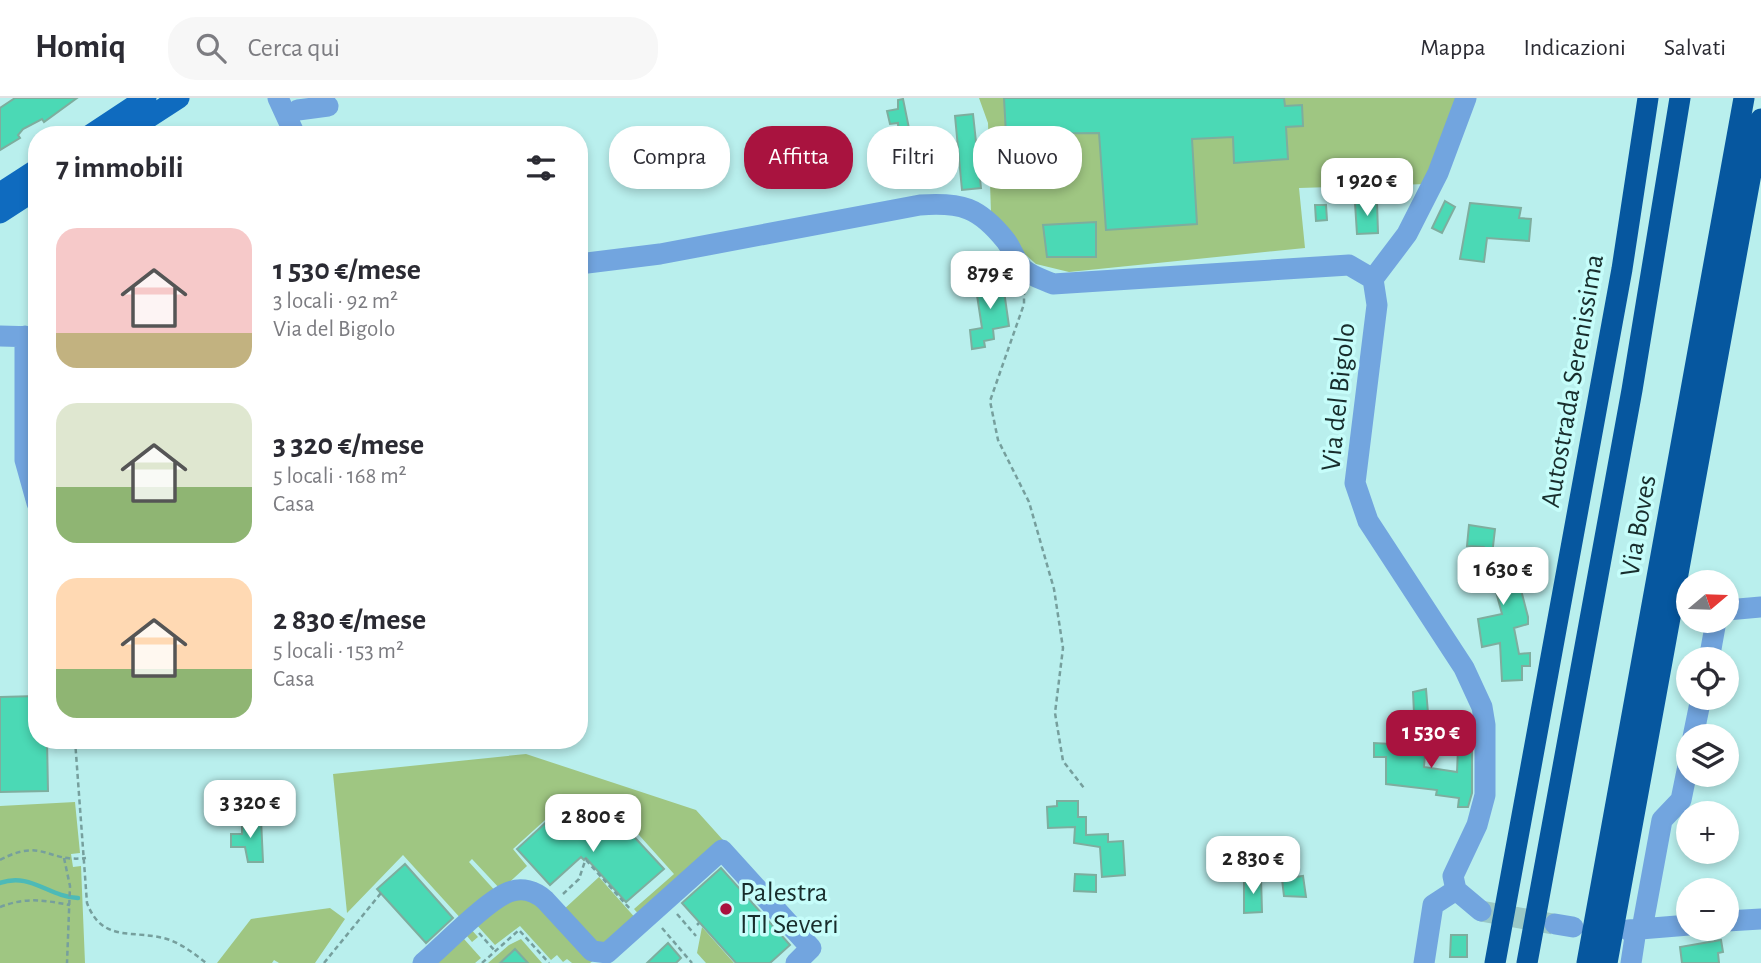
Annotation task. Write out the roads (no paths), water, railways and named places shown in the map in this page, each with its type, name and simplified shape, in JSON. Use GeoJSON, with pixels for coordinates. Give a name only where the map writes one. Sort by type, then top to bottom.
{"type":"FeatureCollection","features":[{"type":"Feature","properties":{"kind":"highway","name":"Autostrada Serenissima"},"geometry":{"type":"LineString","coordinates":[[1495,963],[1622,269],[1648,98]]}},
{"type":"Feature","properties":{"kind":"highway","name":"Autostrada Serenissima"},"geometry":{"type":"LineString","coordinates":[[1527,963],[1634,376],[1680,98]]}},
{"type":"Feature","properties":{"kind":"highway","name":"Via Boves"},"geometry":{"type":"LineString","coordinates":[[1587,963],[1744,98]]}},
{"type":"Feature","properties":{"kind":"highway","name":"Via Boves"},"geometry":{"type":"LineString","coordinates":[[1608,963],[1761,119]]}},
{"type":"Feature","properties":{"kind":"main road"},"geometry":{"type":"LineString","coordinates":[[104,126],[146,98]]}},
{"type":"Feature","properties":{"kind":"main road"},"geometry":{"type":"LineString","coordinates":[[136,126],[179,98]]}},
{"type":"Feature","properties":{"kind":"main road"},"geometry":{"type":"LineString","coordinates":[[0,193],[28,175]]}},
{"type":"Feature","properties":{"kind":"main road"},"geometry":{"type":"LineString","coordinates":[[0,213],[28,196]]}},
{"type":"Feature","properties":{"kind":"street"},"geometry":{"type":"LineString","coordinates":[[588,263],[660,254],[920,205],[950,203],[970,208],[986,220],[1007,242],[1023,269],[1053,284],[1349,265],[1373,279],[1407,234],[1438,173],[1466,98]]}},
{"type":"Feature","properties":{"kind":"street"},"geometry":{"type":"LineString","coordinates":[[294,126],[288,103],[328,106]]}},
{"type":"Feature","properties":{"kind":"street","name":"Via del Bigolo"},"geometry":{"type":"LineString","coordinates":[[1373,279],[1377,305],[1355,483],[1368,521],[1464,668],[1482,707],[1485,725],[1485,795],[1476,825],[1453,876],[1456,890]]}},
{"type":"Feature","properties":{"kind":"street"},"geometry":{"type":"LineString","coordinates":[[0,336],[28,337]]}},
{"type":"Feature","properties":{"kind":"street"},"geometry":{"type":"LineString","coordinates":[[28,398],[25,460],[28,470]]}},
{"type":"Feature","properties":{"kind":"street"},"geometry":{"type":"LineString","coordinates":[[1740,609],[1761,607]]}},
{"type":"Feature","properties":{"kind":"street"},"geometry":{"type":"LineString","coordinates":[[1631,963],[1635,930],[1662,820],[1681,800],[1684,787]]}},
{"type":"Feature","properties":{"kind":"street"},"geometry":{"type":"LineString","coordinates":[[424,963],[470,922],[510,892],[536,892],[592,951],[599,954],[617,948],[650,924],[665,901],[722,850],[811,948],[796,963]]}},
{"type":"Feature","properties":{"kind":"street"},"geometry":{"type":"LineString","coordinates":[[1424,963],[1433,905],[1456,890],[1481,911]]}},
{"type":"Feature","properties":{"kind":"street"},"geometry":{"type":"LineString","coordinates":[[1739,920],[1761,919]]}},
{"type":"Feature","properties":{"kind":"street"},"geometry":{"type":"LineString","coordinates":[[1635,930],[1676,926]]}},
{"type":"Feature","properties":{"kind":"waterway"},"geometry":{"type":"LineString","coordinates":[[0,883],[21,881],[78,898]]}},
{"type":"Feature","properties":{"kind":"tunnel"},"geometry":{"type":"LineString","coordinates":[[1481,911],[1553,924]]}},
{"type":"Feature","properties":{"kind":"place","name":"Palestra ITI Severi"},"geometry":{"type":"Point","coordinates":[726,909]}}]}
